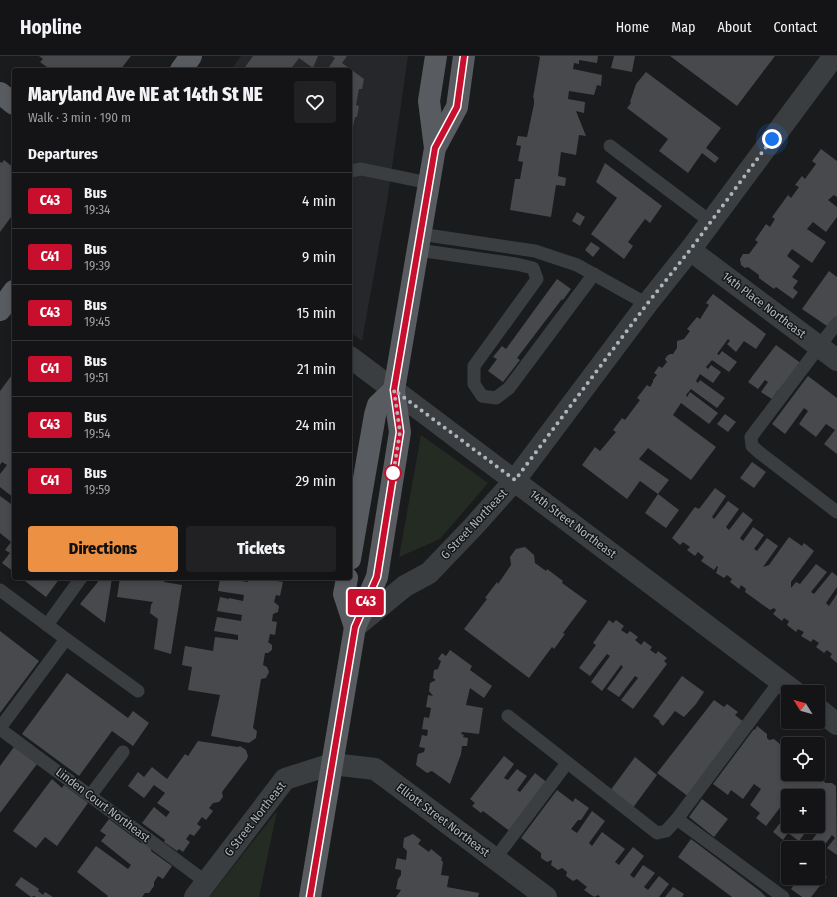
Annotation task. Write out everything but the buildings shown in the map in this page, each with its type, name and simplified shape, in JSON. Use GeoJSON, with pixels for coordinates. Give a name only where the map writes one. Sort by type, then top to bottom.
{"type":"FeatureCollection","features":[{"type":"Feature","properties":{"kind":"main road"},"geometry":{"type":"LineString","coordinates":[[310,897],[355,627],[377,577],[400,432],[394,390],[435,148],[429,101],[436,56]]}},
{"type":"Feature","properties":{"kind":"main road"},"geometry":{"type":"LineString","coordinates":[[435,148],[457,107],[464,56]]}},
{"type":"Feature","properties":{"kind":"main road"},"geometry":{"type":"LineString","coordinates":[[429,101],[457,107]]}},
{"type":"Feature","properties":{"kind":"main road"},"geometry":{"type":"LineString","coordinates":[[0,310],[12,294]]}},
{"type":"Feature","properties":{"kind":"main road"},"geometry":{"type":"LineString","coordinates":[[352,547],[375,415],[378,405],[394,390]]}},
{"type":"Feature","properties":{"kind":"main road"},"geometry":{"type":"LineString","coordinates":[[347,580],[344,594],[355,627]]}},
{"type":"Feature","properties":{"kind":"street","name":"G Street Northeast"},"geometry":{"type":"LineString","coordinates":[[355,627],[405,586],[429,573],[515,480],[647,304],[690,250],[834,56]]}},
{"type":"Feature","properties":{"kind":"street","name":"14th Place Northeast"},"geometry":{"type":"LineString","coordinates":[[690,250],[837,360]]}},
{"type":"Feature","properties":{"kind":"street","name":"14th Street Northeast"},"geometry":{"type":"LineString","coordinates":[[352,358],[786,685]]}},
{"type":"Feature","properties":{"kind":"street"},"geometry":{"type":"LineString","coordinates":[[825,715],[837,724]]}},
{"type":"Feature","properties":{"kind":"street","name":"G Street Northeast"},"geometry":{"type":"LineString","coordinates":[[201,889],[285,779],[332,764]]}},
{"type":"Feature","properties":{"kind":"street","name":"Elliott Street Northeast"},"geometry":{"type":"LineString","coordinates":[[332,764],[375,769],[546,897]]}},
{"type":"Feature","properties":{"kind":"lane"},"geometry":{"type":"LineString","coordinates":[[610,146],[711,222]]}},
{"type":"Feature","properties":{"kind":"lane"},"geometry":{"type":"LineString","coordinates":[[352,170],[361,169],[429,183]]}},
{"type":"Feature","properties":{"kind":"lane"},"geometry":{"type":"LineString","coordinates":[[419,242],[533,268],[537,279],[474,366],[474,384],[482,396],[496,398],[509,388],[594,274]]}},
{"type":"Feature","properties":{"kind":"lane"},"geometry":{"type":"LineString","coordinates":[[419,242],[536,251],[576,265],[647,304]]}},
{"type":"Feature","properties":{"kind":"lane"},"geometry":{"type":"LineString","coordinates":[[837,323],[751,437],[752,446],[760,453],[837,512]]}},
{"type":"Feature","properties":{"kind":"lane"},"geometry":{"type":"LineString","coordinates":[[47,625],[80,580]]}},
{"type":"Feature","properties":{"kind":"lane"},"geometry":{"type":"LineString","coordinates":[[0,590],[138,691]]}},
{"type":"Feature","properties":{"kind":"lane"},"geometry":{"type":"LineString","coordinates":[[0,729],[66,639]]}},
{"type":"Feature","properties":{"kind":"lane"},"geometry":{"type":"LineString","coordinates":[[508,716],[657,833],[666,831],[781,693]]}},
{"type":"Feature","properties":{"kind":"lane","name":"Linden Court Northeast"},"geometry":{"type":"LineString","coordinates":[[0,729],[90,796],[201,889]]}},
{"type":"Feature","properties":{"kind":"lane"},"geometry":{"type":"LineString","coordinates":[[90,796],[123,752]]}},
{"type":"Feature","properties":{"kind":"lane"},"geometry":{"type":"LineString","coordinates":[[495,859],[567,763]]}},
{"type":"Feature","properties":{"kind":"lane"},"geometry":{"type":"LineString","coordinates":[[676,819],[783,897]]}},
{"type":"Feature","properties":{"kind":"shaded area"},"geometry":{"type":"Polygon","coordinates":[[[241,56],[408,56],[387,202],[362,341],[352,334],[352,68],[232,68],[241,56]]]}},
{"type":"Feature","properties":{"kind":"shaded area"},"geometry":{"type":"Polygon","coordinates":[[[421,435],[488,483],[440,539],[399,557],[421,435]]]}},
{"type":"Feature","properties":{"kind":"shaded area"},"geometry":{"type":"Polygon","coordinates":[[[277,811],[259,897],[209,897],[277,811]]]}},
{"type":"Feature","properties":{"kind":"bus line","name":"C43"},"geometry":{"type":"LineString","coordinates":[[310,897],[355,627],[377,577],[400,432],[394,390],[435,148],[457,107],[464,56]]}},
{"type":"Feature","properties":{"kind":"route"},"geometry":{"type":"LineString","coordinates":[[393,473],[393,475],[400,432],[394,390],[515,480],[647,304],[690,250],[772,139]]}}]}
